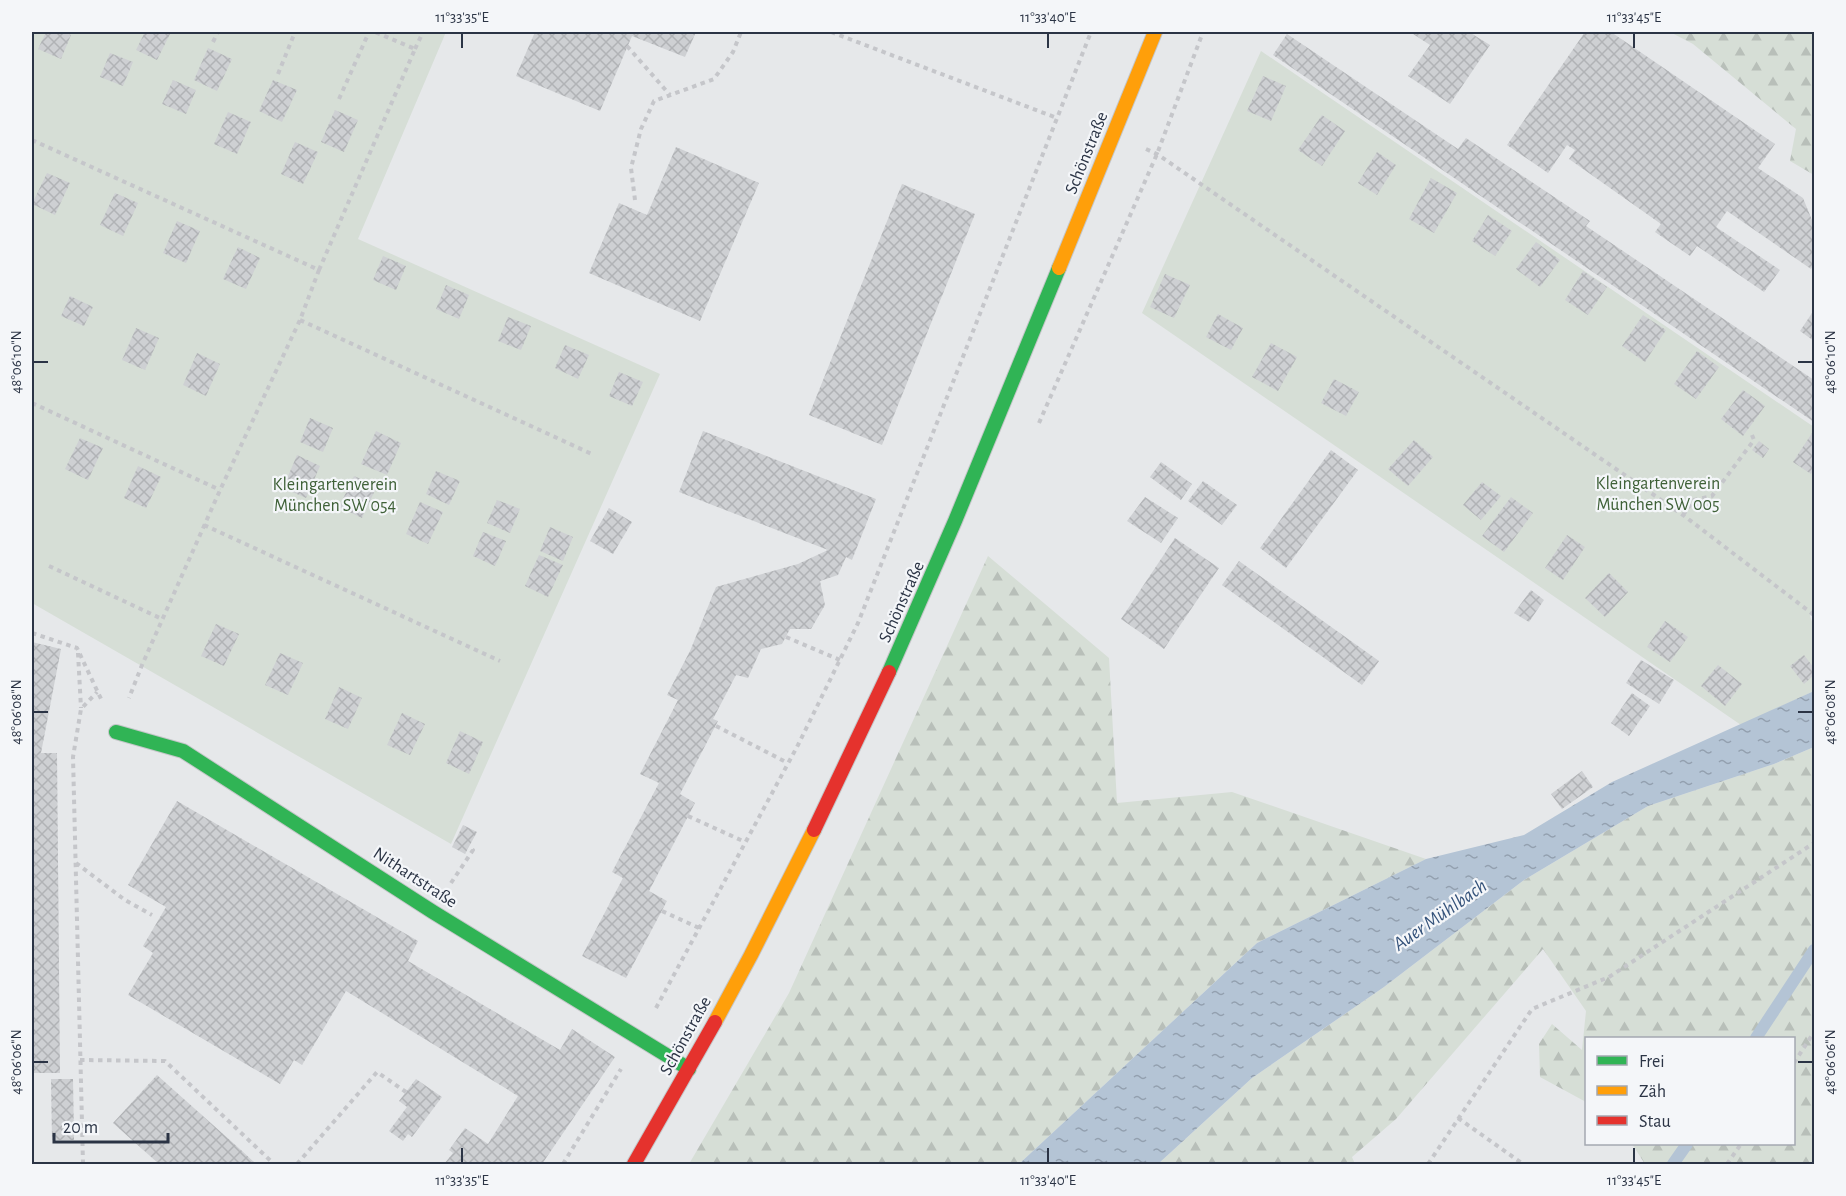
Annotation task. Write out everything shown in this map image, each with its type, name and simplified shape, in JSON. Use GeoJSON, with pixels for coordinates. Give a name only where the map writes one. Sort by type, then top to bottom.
{"type":"FeatureCollection","features":[{"type":"Feature","properties":{"kind":"street","name":"Schönstraße"},"geometry":{"type":"LineString","coordinates":[[634,1164],[689,1069],[775,909],[860,738],[968,494],[1155,32]]}},
{"type":"Feature","properties":{"kind":"street","name":"Nithartstraße"},"geometry":{"type":"LineString","coordinates":[[116,732],[183,751],[433,912],[689,1069]]}},
{"type":"Feature","properties":{"kind":"path"},"geometry":{"type":"LineString","coordinates":[[213,42],[218,32]]}},
{"type":"Feature","properties":{"kind":"path"},"geometry":{"type":"LineString","coordinates":[[278,74],[295,32]]}},
{"type":"Feature","properties":{"kind":"path"},"geometry":{"type":"LineString","coordinates":[[339,99],[369,32]]}},
{"type":"Feature","properties":{"kind":"path"},"geometry":{"type":"LineString","coordinates":[[375,32],[415,49]]}},
{"type":"Feature","properties":{"kind":"path"},"geometry":{"type":"LineString","coordinates":[[116,732],[162,619],[300,320],[423,32]]}},
{"type":"Feature","properties":{"kind":"path"},"geometry":{"type":"LineString","coordinates":[[635,200],[631,168],[641,129],[654,101],[714,79],[733,52],[741,32]]}},
{"type":"Feature","properties":{"kind":"path"},"geometry":{"type":"LineString","coordinates":[[831,32],[1058,118]]}},
{"type":"Feature","properties":{"kind":"path"},"geometry":{"type":"LineString","coordinates":[[563,1164],[639,1040],[788,763],[858,623],[1091,32]]}},
{"type":"Feature","properties":{"kind":"path"},"geometry":{"type":"LineString","coordinates":[[1039,423],[1157,154],[1203,32]]}},
{"type":"Feature","properties":{"kind":"path"},"geometry":{"type":"LineString","coordinates":[[627,46],[670,95]]}},
{"type":"Feature","properties":{"kind":"path"},"geometry":{"type":"LineString","coordinates":[[1114,135],[1157,154],[1683,515],[1815,615]]}},
{"type":"Feature","properties":{"kind":"path"},"geometry":{"type":"LineString","coordinates":[[32,140],[320,270]]}},
{"type":"Feature","properties":{"kind":"path"},"geometry":{"type":"LineString","coordinates":[[300,320],[594,455]]}},
{"type":"Feature","properties":{"kind":"path"},"geometry":{"type":"LineString","coordinates":[[32,403],[220,490]]}},
{"type":"Feature","properties":{"kind":"path"},"geometry":{"type":"LineString","coordinates":[[1683,515],[1694,500],[1712,496],[1754,440],[1752,435]]}},
{"type":"Feature","properties":{"kind":"path"},"geometry":{"type":"LineString","coordinates":[[204,525],[500,662]]}},
{"type":"Feature","properties":{"kind":"path"},"geometry":{"type":"LineString","coordinates":[[48,566],[162,619]]}},
{"type":"Feature","properties":{"kind":"path"},"geometry":{"type":"LineString","coordinates":[[32,633],[77,648],[116,732]]}},
{"type":"Feature","properties":{"kind":"path"},"geometry":{"type":"LineString","coordinates":[[786,637],[840,660]]}},
{"type":"Feature","properties":{"kind":"path"},"geometry":{"type":"LineString","coordinates":[[77,648],[81,709],[73,757],[83,1164]]}},
{"type":"Feature","properties":{"kind":"path"},"geometry":{"type":"LineString","coordinates":[[81,709],[98,692]]}},
{"type":"Feature","properties":{"kind":"path"},"geometry":{"type":"LineString","coordinates":[[716,726],[788,763]]}},
{"type":"Feature","properties":{"kind":"path"},"geometry":{"type":"LineString","coordinates":[[688,816],[745,842]]}},
{"type":"Feature","properties":{"kind":"path"},"geometry":{"type":"LineString","coordinates":[[1428,1164],[1532,1009],[1610,977],[1815,843]]}},
{"type":"Feature","properties":{"kind":"path"},"geometry":{"type":"LineString","coordinates":[[433,912],[473,850],[469,847]]}},
{"type":"Feature","properties":{"kind":"path"},"geometry":{"type":"LineString","coordinates":[[76,862],[125,900],[152,915]]}},
{"type":"Feature","properties":{"kind":"path"},"geometry":{"type":"LineString","coordinates":[[662,911],[699,928]]}},
{"type":"Feature","properties":{"kind":"path"},"geometry":{"type":"LineString","coordinates":[[1795,1062],[1815,1032]]}},
{"type":"Feature","properties":{"kind":"path"},"geometry":{"type":"LineString","coordinates":[[80,1060],[165,1062],[274,1164]]}},
{"type":"Feature","properties":{"kind":"path"},"geometry":{"type":"LineString","coordinates":[[297,1164],[377,1072],[406,1092]]}},
{"type":"Feature","properties":{"kind":"path"},"geometry":{"type":"LineString","coordinates":[[1458,1118],[1522,1164]]}},
{"type":"Feature","properties":{"kind":"path"},"geometry":{"type":"LineString","coordinates":[[1727,1164],[1740,1145]]}},
{"type":"Feature","properties":{"kind":"green space","name":"Kleingartenverein München SW 054"},"geometry":{"type":"Polygon","coordinates":[[[32,32],[446,32],[358,239],[660,374],[451,844],[32,603],[32,32]]]}},
{"type":"Feature","properties":{"kind":"green space"},"geometry":{"type":"Polygon","coordinates":[[[1670,32],[1814,32],[1814,175],[1790,161],[1796,129],[1693,44],[1670,32]]]}},
{"type":"Feature","properties":{"kind":"green space","name":"Kleingartenverein München SW 005"},"geometry":{"type":"Polygon","coordinates":[[[1261,51],[1814,427],[1814,611],[1810,616],[1814,627],[1814,691],[1741,725],[1142,313],[1261,51]]]}},
{"type":"Feature","properties":{"kind":"green space"},"geometry":{"type":"Polygon","coordinates":[[[988,556],[1109,658],[1117,803],[1232,792],[1426,859],[1257,943],[1019,1164],[689,1164],[789,993],[988,556]]]}},
{"type":"Feature","properties":{"kind":"green space"},"geometry":{"type":"Polygon","coordinates":[[[1814,747],[1814,1164],[1645,1164],[1633,1145],[1795,1145],[1795,1037],[1585,1037],[1585,1101],[1540,1077],[1539,1044],[1552,1024],[1582,1050],[1586,1011],[1543,949],[1396,1119],[1352,1157],[1355,1164],[1158,1164],[1252,1078],[1384,987],[1524,880],[1648,806],[1774,764],[1814,747]]]}},
{"type":"Feature","properties":{"kind":"water","name":"Auer Mühlbach"},"geometry":{"type":"Polygon","coordinates":[[[1814,691],[1814,747],[1774,764],[1648,806],[1524,880],[1384,987],[1252,1078],[1158,1164],[1019,1164],[1257,943],[1426,859],[1524,835],[1612,782],[1814,691]]]}},
{"type":"Feature","properties":{"kind":"building"},"geometry":{"type":"Polygon","coordinates":[[[46,32],[63,32],[71,35],[61,59],[38,49],[46,32]]]}},
{"type":"Feature","properties":{"kind":"building"},"geometry":{"type":"Polygon","coordinates":[[[145,32],[171,32],[157,60],[136,50],[145,32]]]}},
{"type":"Feature","properties":{"kind":"building"},"geometry":{"type":"Polygon","coordinates":[[[535,32],[696,32],[685,57],[632,36],[600,111],[516,76],[535,32]]]}},
{"type":"Feature","properties":{"kind":"building"},"geometry":{"type":"Polygon","coordinates":[[[1410,32],[1469,32],[1490,45],[1450,104],[1408,76],[1430,45],[1410,32]]]}},
{"type":"Feature","properties":{"kind":"building"},"geometry":{"type":"Polygon","coordinates":[[[1585,32],[1611,32],[1775,144],[1758,168],[1803,198],[1814,225],[1814,263],[1811,269],[1727,211],[1716,227],[1780,270],[1764,292],[1697,246],[1690,256],[1655,232],[1661,224],[1569,159],[1575,150],[1567,145],[1548,173],[1507,145],[1585,32]]]}},
{"type":"Feature","properties":{"kind":"building"},"geometry":{"type":"Polygon","coordinates":[[[1287,34],[1458,149],[1466,138],[1590,221],[1586,226],[1814,380],[1814,422],[1273,55],[1287,34]]]}},
{"type":"Feature","properties":{"kind":"building"},"geometry":{"type":"Polygon","coordinates":[[[208,48],[232,59],[217,91],[194,80],[208,48]]]}},
{"type":"Feature","properties":{"kind":"building"},"geometry":{"type":"Polygon","coordinates":[[[110,53],[133,62],[123,86],[100,77],[110,53]]]}},
{"type":"Feature","properties":{"kind":"building"},"geometry":{"type":"Polygon","coordinates":[[[1263,76],[1286,86],[1271,121],[1247,111],[1263,76]]]}},
{"type":"Feature","properties":{"kind":"building"},"geometry":{"type":"Polygon","coordinates":[[[173,80],[196,90],[186,114],[162,104],[173,80]]]}},
{"type":"Feature","properties":{"kind":"building"},"geometry":{"type":"Polygon","coordinates":[[[273,80],[297,90],[282,122],[259,111],[273,80]]]}},
{"type":"Feature","properties":{"kind":"building"},"geometry":{"type":"Polygon","coordinates":[[[335,110],[358,120],[344,152],[321,142],[335,110]]]}},
{"type":"Feature","properties":{"kind":"building"},"geometry":{"type":"Polygon","coordinates":[[[228,112],[251,122],[237,154],[214,144],[228,112]]]}},
{"type":"Feature","properties":{"kind":"building"},"geometry":{"type":"Polygon","coordinates":[[[1322,115],[1345,131],[1322,166],[1298,150],[1322,115]]]}},
{"type":"Feature","properties":{"kind":"building"},"geometry":{"type":"Polygon","coordinates":[[[295,142],[318,152],[303,184],[281,174],[295,142]]]}},
{"type":"Feature","properties":{"kind":"building"},"geometry":{"type":"Polygon","coordinates":[[[676,147],[759,183],[700,321],[589,273],[619,203],[647,215],[676,147]]]}},
{"type":"Feature","properties":{"kind":"building"},"geometry":{"type":"Polygon","coordinates":[[[1377,152],[1396,165],[1377,195],[1358,183],[1377,152]]]}},
{"type":"Feature","properties":{"kind":"building"},"geometry":{"type":"Polygon","coordinates":[[[47,173],[70,183],[55,215],[32,204],[47,173]]]}},
{"type":"Feature","properties":{"kind":"building"},"geometry":{"type":"Polygon","coordinates":[[[1431,178],[1457,193],[1434,233],[1409,219],[1431,178]]]}},
{"type":"Feature","properties":{"kind":"building"},"geometry":{"type":"Polygon","coordinates":[[[902,184],[975,214],[882,445],[809,415],[902,184]]]}},
{"type":"Feature","properties":{"kind":"building"},"geometry":{"type":"Polygon","coordinates":[[[115,193],[138,203],[123,236],[100,225],[115,193]]]}},
{"type":"Feature","properties":{"kind":"building"},"geometry":{"type":"Polygon","coordinates":[[[1488,215],[1512,231],[1495,256],[1472,241],[1488,215]]]}},
{"type":"Feature","properties":{"kind":"building"},"geometry":{"type":"Polygon","coordinates":[[[177,221],[200,231],[186,263],[163,253],[177,221]]]}},
{"type":"Feature","properties":{"kind":"building"},"geometry":{"type":"Polygon","coordinates":[[[1536,242],[1560,260],[1540,287],[1516,269],[1536,242]]]}},
{"type":"Feature","properties":{"kind":"building"},"geometry":{"type":"Polygon","coordinates":[[[238,247],[260,258],[246,289],[223,279],[238,247]]]}},
{"type":"Feature","properties":{"kind":"building"},"geometry":{"type":"Polygon","coordinates":[[[383,256],[406,266],[396,290],[373,280],[383,256]]]}},
{"type":"Feature","properties":{"kind":"building"},"geometry":{"type":"Polygon","coordinates":[[[1583,271],[1607,287],[1588,315],[1565,300],[1583,271]]]}},
{"type":"Feature","properties":{"kind":"building"},"geometry":{"type":"Polygon","coordinates":[[[1165,274],[1190,285],[1174,318],[1150,307],[1165,274]]]}},
{"type":"Feature","properties":{"kind":"building"},"geometry":{"type":"Polygon","coordinates":[[[446,285],[469,295],[459,319],[436,309],[446,285]]]}},
{"type":"Feature","properties":{"kind":"building"},"geometry":{"type":"Polygon","coordinates":[[[70,296],[93,307],[84,326],[61,316],[70,296]]]}},
{"type":"Feature","properties":{"kind":"building"},"geometry":{"type":"Polygon","coordinates":[[[1814,310],[1814,341],[1800,331],[1814,310]]]}},
{"type":"Feature","properties":{"kind":"building"},"geometry":{"type":"Polygon","coordinates":[[[1218,314],[1243,328],[1231,350],[1206,337],[1218,314]]]}},
{"type":"Feature","properties":{"kind":"building"},"geometry":{"type":"Polygon","coordinates":[[[1643,315],[1666,330],[1645,362],[1622,346],[1643,315]]]}},
{"type":"Feature","properties":{"kind":"building"},"geometry":{"type":"Polygon","coordinates":[[[508,317],[531,326],[521,350],[498,341],[508,317]]]}},
{"type":"Feature","properties":{"kind":"building"},"geometry":{"type":"Polygon","coordinates":[[[136,328],[159,338],[145,370],[122,360],[136,328]]]}},
{"type":"Feature","properties":{"kind":"building"},"geometry":{"type":"Polygon","coordinates":[[[1271,343],[1297,357],[1278,391],[1252,377],[1271,343]]]}},
{"type":"Feature","properties":{"kind":"building"},"geometry":{"type":"Polygon","coordinates":[[[565,345],[589,355],[578,379],[555,368],[565,345]]]}},
{"type":"Feature","properties":{"kind":"building"},"geometry":{"type":"Polygon","coordinates":[[[1697,351],[1719,367],[1696,399],[1674,384],[1697,351]]]}},
{"type":"Feature","properties":{"kind":"building"},"geometry":{"type":"Polygon","coordinates":[[[197,353],[220,364],[206,396],[183,385],[197,353]]]}},
{"type":"Feature","properties":{"kind":"building"},"geometry":{"type":"Polygon","coordinates":[[[619,372],[643,382],[632,406],[609,396],[619,372]]]}},
{"type":"Feature","properties":{"kind":"building"},"geometry":{"type":"Polygon","coordinates":[[[1334,379],[1359,392],[1346,416],[1321,403],[1334,379]]]}},
{"type":"Feature","properties":{"kind":"building"},"geometry":{"type":"Polygon","coordinates":[[[1743,390],[1765,406],[1743,436],[1721,419],[1743,390]]]}},
{"type":"Feature","properties":{"kind":"building"},"geometry":{"type":"Polygon","coordinates":[[[310,418],[333,428],[323,452],[300,442],[310,418]]]}},
{"type":"Feature","properties":{"kind":"building"},"geometry":{"type":"Polygon","coordinates":[[[376,431],[401,443],[387,475],[361,464],[376,431]]]}},
{"type":"Feature","properties":{"kind":"building"},"geometry":{"type":"Polygon","coordinates":[[[703,431],[876,499],[852,560],[846,557],[838,575],[820,581],[825,605],[811,629],[790,629],[782,644],[761,649],[748,678],[736,675],[713,719],[718,721],[680,794],[695,803],[649,891],[667,901],[626,978],[582,956],[623,878],[612,872],[659,783],[640,774],[678,700],[667,695],[690,651],[716,587],[798,564],[828,550],[679,492],[703,431]]]}},
{"type":"Feature","properties":{"kind":"building"},"geometry":{"type":"Polygon","coordinates":[[[1812,433],[1814,434],[1814,469],[1811,474],[1793,462],[1812,433]]]}},
{"type":"Feature","properties":{"kind":"building"},"geometry":{"type":"Polygon","coordinates":[[[80,438],[103,448],[88,480],[65,469],[80,438]]]}},
{"type":"Feature","properties":{"kind":"building"},"geometry":{"type":"Polygon","coordinates":[[[1414,440],[1433,457],[1408,486],[1388,469],[1414,440]]]}},
{"type":"Feature","properties":{"kind":"building"},"geometry":{"type":"Polygon","coordinates":[[[1759,441],[1769,449],[1763,458],[1752,450],[1759,441]]]}},
{"type":"Feature","properties":{"kind":"building"},"geometry":{"type":"Polygon","coordinates":[[[1331,450],[1358,470],[1286,568],[1260,548],[1331,450]]]}},
{"type":"Feature","properties":{"kind":"building"},"geometry":{"type":"Polygon","coordinates":[[[297,455],[320,466],[306,498],[283,488],[297,455]]]}},
{"type":"Feature","properties":{"kind":"building"},"geometry":{"type":"Polygon","coordinates":[[[1161,462],[1192,484],[1181,500],[1150,477],[1161,462]]]}},
{"type":"Feature","properties":{"kind":"building"},"geometry":{"type":"Polygon","coordinates":[[[138,466],[161,477],[146,508],[124,498],[138,466]]]}},
{"type":"Feature","properties":{"kind":"building"},"geometry":{"type":"Polygon","coordinates":[[[436,471],[460,481],[449,505],[426,494],[436,471]]]}},
{"type":"Feature","properties":{"kind":"building"},"geometry":{"type":"Polygon","coordinates":[[[354,476],[377,486],[362,518],[339,507],[354,476]]]}},
{"type":"Feature","properties":{"kind":"building"},"geometry":{"type":"Polygon","coordinates":[[[1203,481],[1237,505],[1222,525],[1188,501],[1203,481]]]}},
{"type":"Feature","properties":{"kind":"building"},"geometry":{"type":"Polygon","coordinates":[[[1482,482],[1501,496],[1481,520],[1463,505],[1482,482]]]}},
{"type":"Feature","properties":{"kind":"building"},"geometry":{"type":"Polygon","coordinates":[[[1145,497],[1178,518],[1161,543],[1127,521],[1145,497]]]}},
{"type":"Feature","properties":{"kind":"building"},"geometry":{"type":"Polygon","coordinates":[[[1511,497],[1533,513],[1504,552],[1482,536],[1511,497]]]}},
{"type":"Feature","properties":{"kind":"building"},"geometry":{"type":"Polygon","coordinates":[[[497,500],[520,509],[510,533],[487,523],[497,500]]]}},
{"type":"Feature","properties":{"kind":"building"},"geometry":{"type":"Polygon","coordinates":[[[420,502],[443,512],[428,544],[406,534],[420,502]]]}},
{"type":"Feature","properties":{"kind":"building"},"geometry":{"type":"Polygon","coordinates":[[[609,508],[632,522],[613,554],[590,541],[609,508]]]}},
{"type":"Feature","properties":{"kind":"building"},"geometry":{"type":"Polygon","coordinates":[[[550,527],[573,537],[563,561],[540,551],[550,527]]]}},
{"type":"Feature","properties":{"kind":"building"},"geometry":{"type":"Polygon","coordinates":[[[483,532],[506,541],[495,566],[473,556],[483,532]]]}},
{"type":"Feature","properties":{"kind":"building"},"geometry":{"type":"Polygon","coordinates":[[[1567,535],[1585,547],[1563,580],[1545,568],[1567,535]]]}},
{"type":"Feature","properties":{"kind":"building"},"geometry":{"type":"Polygon","coordinates":[[[1175,538],[1219,568],[1164,649],[1121,619],[1175,538]]]}},
{"type":"Feature","properties":{"kind":"building"},"geometry":{"type":"Polygon","coordinates":[[[539,555],[563,565],[548,597],[525,586],[539,555]]]}},
{"type":"Feature","properties":{"kind":"building"},"geometry":{"type":"Polygon","coordinates":[[[1239,561],[1379,661],[1362,685],[1222,585],[1239,561]]]}},
{"type":"Feature","properties":{"kind":"building"},"geometry":{"type":"Polygon","coordinates":[[[1609,573],[1628,592],[1605,617],[1585,598],[1609,573]]]}},
{"type":"Feature","properties":{"kind":"building"},"geometry":{"type":"Polygon","coordinates":[[[1531,590],[1544,600],[1529,622],[1514,613],[1531,590]]]}},
{"type":"Feature","properties":{"kind":"building"},"geometry":{"type":"Polygon","coordinates":[[[1665,621],[1688,637],[1670,662],[1647,647],[1665,621]]]}},
{"type":"Feature","properties":{"kind":"building"},"geometry":{"type":"Polygon","coordinates":[[[216,624],[239,634],[224,666],[201,656],[216,624]]]}},
{"type":"Feature","properties":{"kind":"building"},"geometry":{"type":"Polygon","coordinates":[[[32,642],[61,649],[41,753],[57,753],[60,1073],[32,1073],[32,642]]]}},
{"type":"Feature","properties":{"kind":"building"},"geometry":{"type":"Polygon","coordinates":[[[280,653],[303,663],[288,695],[265,685],[280,653]]]}},
{"type":"Feature","properties":{"kind":"building"},"geometry":{"type":"Polygon","coordinates":[[[1804,655],[1814,668],[1814,675],[1804,684],[1790,666],[1804,655]]]}},
{"type":"Feature","properties":{"kind":"building"},"geometry":{"type":"Polygon","coordinates":[[[1641,660],[1674,680],[1659,704],[1626,683],[1641,660]]]}},
{"type":"Feature","properties":{"kind":"building"},"geometry":{"type":"Polygon","coordinates":[[[1718,665],[1742,684],[1725,706],[1701,686],[1718,665]]]}},
{"type":"Feature","properties":{"kind":"building"},"geometry":{"type":"Polygon","coordinates":[[[339,687],[362,698],[348,729],[325,719],[339,687]]]}},
{"type":"Feature","properties":{"kind":"building"},"geometry":{"type":"Polygon","coordinates":[[[1632,693],[1650,706],[1629,736],[1611,723],[1632,693]]]}},
{"type":"Feature","properties":{"kind":"building"},"geometry":{"type":"Polygon","coordinates":[[[402,713],[425,724],[410,755],[387,745],[402,713]]]}},
{"type":"Feature","properties":{"kind":"building"},"geometry":{"type":"Polygon","coordinates":[[[460,731],[483,742],[469,774],[446,763],[460,731]]]}},
{"type":"Feature","properties":{"kind":"building"},"geometry":{"type":"Polygon","coordinates":[[[1582,771],[1593,787],[1562,809],[1551,794],[1582,771]]]}},
{"type":"Feature","properties":{"kind":"building"},"geometry":{"type":"Polygon","coordinates":[[[177,801],[418,941],[408,961],[560,1050],[572,1029],[615,1057],[542,1164],[444,1164],[453,1153],[449,1150],[465,1128],[488,1144],[518,1096],[346,991],[302,1065],[294,1060],[280,1084],[128,995],[153,953],[143,946],[166,907],[128,885],[177,801]]]}},
{"type":"Feature","properties":{"kind":"building"},"geometry":{"type":"Polygon","coordinates":[[[463,825],[477,832],[465,854],[452,847],[463,825]]]}},
{"type":"Feature","properties":{"kind":"building"},"geometry":{"type":"Polygon","coordinates":[[[157,1075],[256,1164],[159,1164],[113,1123],[157,1075]]]}},
{"type":"Feature","properties":{"kind":"building"},"geometry":{"type":"Polygon","coordinates":[[[51,1079],[73,1079],[74,1140],[52,1140],[51,1079]]]}},
{"type":"Feature","properties":{"kind":"building"},"geometry":{"type":"Polygon","coordinates":[[[416,1079],[442,1097],[412,1137],[408,1134],[403,1141],[389,1131],[407,1107],[399,1101],[416,1079]]]}},
{"type":"Feature","properties":{"kind":"waterway"},"geometry":{"type":"LineString","coordinates":[[1757,1037],[1814,950]]}},
{"type":"Feature","properties":{"kind":"waterway"},"geometry":{"type":"LineString","coordinates":[[1673,1164],[1686,1145]]}},
{"type":"Feature","properties":{"kind":"traffic: fast"},"geometry":{"type":"LineString","coordinates":[[889,672],[955,521],[1059,268]]}},
{"type":"Feature","properties":{"kind":"traffic: fast"},"geometry":{"type":"LineString","coordinates":[[116,732],[183,751],[433,912],[689,1069]]}},
{"type":"Feature","properties":{"kind":"traffic: slow"},"geometry":{"type":"LineString","coordinates":[[1059,268],[1155,32]]}},
{"type":"Feature","properties":{"kind":"traffic: slow"},"geometry":{"type":"LineString","coordinates":[[715,1022],[814,830]]}},
{"type":"Feature","properties":{"kind":"traffic: jam"},"geometry":{"type":"LineString","coordinates":[[814,830],[889,672]]}},
{"type":"Feature","properties":{"kind":"traffic: jam"},"geometry":{"type":"LineString","coordinates":[[634,1164],[715,1022]]}}]}
